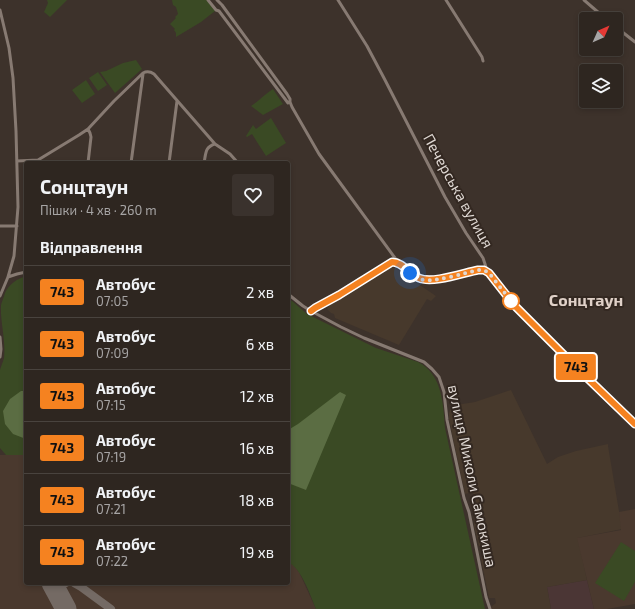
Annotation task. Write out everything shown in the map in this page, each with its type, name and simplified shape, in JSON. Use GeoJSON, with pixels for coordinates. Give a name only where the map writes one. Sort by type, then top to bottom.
{"type":"FeatureCollection","features":[{"type":"Feature","properties":{"kind":"street"},"geometry":{"type":"LineString","coordinates":[[208,0],[216,10],[219,11],[288,103],[290,102]]}},
{"type":"Feature","properties":{"kind":"street"},"geometry":{"type":"LineString","coordinates":[[217,0],[287,94],[319,154],[397,262],[413,276],[427,280],[440,279],[478,270],[487,271]]}},
{"type":"Feature","properties":{"kind":"street","name":"Печерська вулиця"},"geometry":{"type":"LineString","coordinates":[[338,0],[385,80],[445,197],[466,233],[483,258],[487,271],[515,306],[635,424]]}},
{"type":"Feature","properties":{"kind":"street"},"geometry":{"type":"LineString","coordinates":[[446,0],[482,56],[483,61]]}},
{"type":"Feature","properties":{"kind":"street"},"geometry":{"type":"LineString","coordinates":[[584,0],[598,12]]}},
{"type":"Feature","properties":{"kind":"street"},"geometry":{"type":"LineString","coordinates":[[0,10],[9,48],[13,78],[18,206],[14,256],[8,277],[0,296]]}},
{"type":"Feature","properties":{"kind":"street"},"geometry":{"type":"LineString","coordinates":[[623,33],[635,42]]}},
{"type":"Feature","properties":{"kind":"street"},"geometry":{"type":"LineString","coordinates":[[17,161],[39,161],[88,129],[114,101],[143,73],[146,72],[154,74],[215,144],[230,154],[236,161]]}},
{"type":"Feature","properties":{"kind":"street"},"geometry":{"type":"LineString","coordinates":[[131,161],[143,73]]}},
{"type":"Feature","properties":{"kind":"street"},"geometry":{"type":"LineString","coordinates":[[169,161],[177,101]]}},
{"type":"Feature","properties":{"kind":"street"},"geometry":{"type":"LineString","coordinates":[[88,129],[91,137],[88,161]]}},
{"type":"Feature","properties":{"kind":"street"},"geometry":{"type":"LineString","coordinates":[[204,161],[207,149],[215,144]]}},
{"type":"Feature","properties":{"kind":"street"},"geometry":{"type":"LineString","coordinates":[[0,226],[17,226]]}},
{"type":"Feature","properties":{"kind":"street"},"geometry":{"type":"LineString","coordinates":[[311,311],[392,262],[397,262]]}},
{"type":"Feature","properties":{"kind":"street"},"geometry":{"type":"LineString","coordinates":[[8,277],[24,272]]}},
{"type":"Feature","properties":{"kind":"street","name":"вулиця Миколи Самокиша"},"geometry":{"type":"LineString","coordinates":[[290,296],[311,311],[353,333],[420,360],[428,365],[439,377],[444,392],[447,420],[464,498],[469,512],[486,597],[490,609]]}},
{"type":"Feature","properties":{"kind":"street"},"geometry":{"type":"LineString","coordinates":[[0,337],[0,357]]}},
{"type":"Feature","properties":{"kind":"shaded area"},"geometry":{"type":"Polygon","coordinates":[[[395,268],[402,272],[436,296],[431,301],[427,299],[399,345],[335,318],[334,314],[327,309],[330,304],[384,269],[395,268]]]}},
{"type":"Feature","properties":{"kind":"shaded area"},"geometry":{"type":"Polygon","coordinates":[[[511,390],[547,464],[558,457],[576,451],[608,444],[622,529],[578,538],[587,580],[547,587],[551,609],[492,609],[491,607],[496,603],[495,598],[489,598],[481,559],[482,556],[487,555],[485,547],[479,546],[474,526],[476,498],[474,498],[473,492],[465,494],[449,419],[451,408],[456,405],[475,402],[511,390]]]}},
{"type":"Feature","properties":{"kind":"shaded area"},"geometry":{"type":"Polygon","coordinates":[[[0,455],[24,455],[24,585],[290,585],[290,563],[293,564],[299,572],[316,609],[0,609],[0,455]]]}},
{"type":"Feature","properties":{"kind":"shaded area"},"geometry":{"type":"Polygon","coordinates":[[[635,509],[635,604],[607,609],[594,609],[577,538],[621,530],[619,512],[635,509]]]}},
{"type":"Feature","properties":{"kind":"shaded area"},"geometry":{"type":"Polygon","coordinates":[[[587,580],[594,609],[551,609],[547,587],[587,580]]]}},
{"type":"Feature","properties":{"kind":"green space"},"geometry":{"type":"Polygon","coordinates":[[[47,0],[67,0],[50,17],[44,12],[48,3],[47,0]]]}},
{"type":"Feature","properties":{"kind":"green space"},"geometry":{"type":"Polygon","coordinates":[[[172,0],[207,0],[215,11],[201,22],[176,37],[175,29],[170,24],[178,14],[172,0]]]}},
{"type":"Feature","properties":{"kind":"green space"},"geometry":{"type":"Polygon","coordinates":[[[136,60],[142,69],[115,93],[100,72],[106,71],[123,63],[136,60]]]}},
{"type":"Feature","properties":{"kind":"green space"},"geometry":{"type":"Polygon","coordinates":[[[98,72],[107,85],[98,91],[89,78],[98,72]]]}},
{"type":"Feature","properties":{"kind":"green space"},"geometry":{"type":"Polygon","coordinates":[[[86,80],[95,94],[82,103],[72,90],[86,80]]]}},
{"type":"Feature","properties":{"kind":"green space"},"geometry":{"type":"Polygon","coordinates":[[[273,89],[283,104],[263,115],[251,106],[273,89]]]}},
{"type":"Feature","properties":{"kind":"green space"},"geometry":{"type":"Polygon","coordinates":[[[271,118],[286,143],[266,156],[252,134],[247,137],[246,136],[253,125],[256,129],[271,118]]]}},
{"type":"Feature","properties":{"kind":"green space"},"geometry":{"type":"Polygon","coordinates":[[[24,277],[24,455],[6,455],[0,448],[0,370],[4,358],[1,305],[5,293],[11,284],[24,277]]]}},
{"type":"Feature","properties":{"kind":"green space"},"geometry":{"type":"Polygon","coordinates":[[[290,300],[307,314],[376,348],[418,362],[432,374],[440,391],[445,428],[485,609],[316,609],[301,576],[290,563],[290,300]]]}},
{"type":"Feature","properties":{"kind":"green space"},"geometry":{"type":"Polygon","coordinates":[[[21,391],[24,391],[24,438],[13,434],[5,424],[3,411],[10,399],[21,391]]]}},
{"type":"Feature","properties":{"kind":"green space"},"geometry":{"type":"Polygon","coordinates":[[[340,392],[346,395],[306,490],[290,484],[290,429],[340,392]]]}},
{"type":"Feature","properties":{"kind":"green space"},"geometry":{"type":"Polygon","coordinates":[[[621,542],[635,551],[635,582],[624,601],[595,583],[621,542]]]}},
{"type":"Feature","properties":{"kind":"taxiway"},"geometry":{"type":"LineString","coordinates":[[55,587],[60,585]]}},
{"type":"Feature","properties":{"kind":"taxiway"},"geometry":{"type":"LineString","coordinates":[[78,585],[111,609]]}},
{"type":"Feature","properties":{"kind":"runway"},"geometry":{"type":"LineString","coordinates":[[53,585],[66,609]]}},
{"type":"Feature","properties":{"kind":"bus line","name":"743"},"geometry":{"type":"LineString","coordinates":[[311,311],[392,262],[397,262],[410,273],[423,280],[440,279],[478,270],[487,271],[515,306],[635,424]]}},
{"type":"Feature","properties":{"kind":"district","name":"Сонцтаун"},"geometry":{"type":"Point","coordinates":[586,300]}},
{"type":"Feature","properties":{"kind":"route"},"geometry":{"type":"LineString","coordinates":[[410,273],[420,279],[433,280],[484,270],[489,273],[511,301]]}}]}
